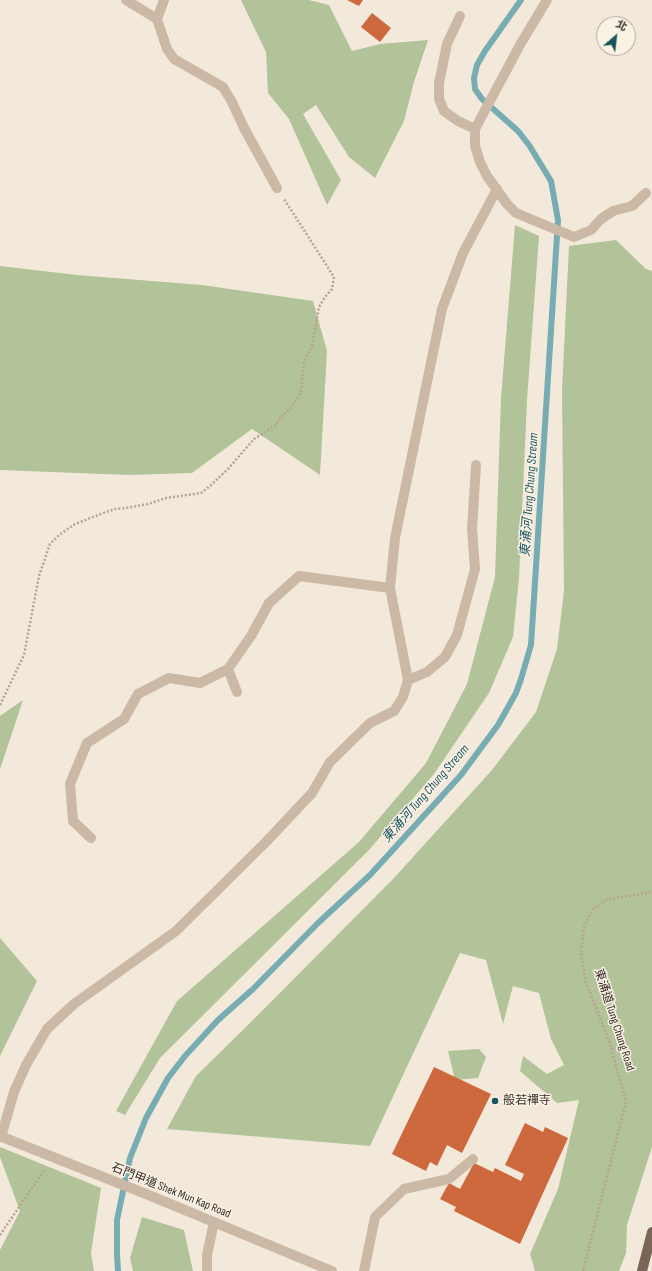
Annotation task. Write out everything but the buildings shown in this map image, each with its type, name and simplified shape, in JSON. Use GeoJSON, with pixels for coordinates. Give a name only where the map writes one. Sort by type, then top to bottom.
{"type":"FeatureCollection","features":[{"type":"Feature","properties":{"kind":"main road"},"geometry":{"type":"LineString","coordinates":[[642,1271],[652,1232]]}},
{"type":"Feature","properties":{"kind":"street"},"geometry":{"type":"LineString","coordinates":[[126,0],[157,19]]}},
{"type":"Feature","properties":{"kind":"street"},"geometry":{"type":"LineString","coordinates":[[164,0],[157,19],[167,49],[174,59],[223,87],[277,188]]}},
{"type":"Feature","properties":{"kind":"street"},"geometry":{"type":"LineString","coordinates":[[547,0],[521,43],[475,129],[475,146],[480,162],[487,176],[507,204],[516,213],[574,237],[591,230],[601,220],[613,212],[632,206],[646,193]]}},
{"type":"Feature","properties":{"kind":"street"},"geometry":{"type":"LineString","coordinates":[[460,16],[447,44],[439,83],[439,99],[444,111],[458,121],[475,129]]}},
{"type":"Feature","properties":{"kind":"street"},"geometry":{"type":"LineString","coordinates":[[1,1136],[14,1092],[26,1065],[47,1029],[74,1004],[176,931],[312,793],[330,762],[370,723],[394,711],[404,697],[408,680],[390,588],[395,538],[442,309],[463,254],[496,189]]}},
{"type":"Feature","properties":{"kind":"street"},"geometry":{"type":"LineString","coordinates":[[408,680],[427,672],[445,657],[457,635],[475,569],[472,529],[476,465]]}},
{"type":"Feature","properties":{"kind":"street"},"geometry":{"type":"LineString","coordinates":[[91,838],[73,821],[70,784],[87,743],[124,719],[138,694],[169,678],[200,683],[228,669],[251,636],[269,603],[299,576],[390,588]]}},
{"type":"Feature","properties":{"kind":"street"},"geometry":{"type":"LineString","coordinates":[[228,669],[238,692]]}},
{"type":"Feature","properties":{"kind":"street","name":"石門甲道 Shek Mun Kap Road"},"geometry":{"type":"LineString","coordinates":[[1,1136],[332,1271]]}},
{"type":"Feature","properties":{"kind":"street"},"geometry":{"type":"LineString","coordinates":[[364,1271],[375,1217],[404,1189],[448,1179],[473,1159]]}},
{"type":"Feature","properties":{"kind":"street"},"geometry":{"type":"LineString","coordinates":[[207,1271],[207,1255],[214,1222]]}},
{"type":"Feature","properties":{"kind":"path"},"geometry":{"type":"LineString","coordinates":[[0,705],[24,655],[39,576],[50,544],[59,535],[75,524],[95,515],[115,509],[148,504],[166,498],[201,492],[210,486],[228,469],[254,439],[275,426],[282,416],[290,409],[301,393],[304,363],[312,345],[319,307],[324,297],[332,289],[334,276],[277,188]]}},
{"type":"Feature","properties":{"kind":"path","name":"東涌道 Tung Chung Road"},"geometry":{"type":"LineString","coordinates":[[583,1271],[626,1102],[609,1040],[586,983],[581,953],[584,927],[594,908],[606,900],[652,892]]}},
{"type":"Feature","properties":{"kind":"path"},"geometry":{"type":"LineString","coordinates":[[0,1235],[53,1157]]}},
{"type":"Feature","properties":{"kind":"green space"},"geometry":{"type":"Polygon","coordinates":[[[241,0],[309,0],[329,5],[352,51],[380,44],[428,40],[414,82],[404,121],[375,178],[349,157],[316,105],[303,114],[341,180],[327,205],[289,119],[268,93],[266,52],[241,0]]]}},
{"type":"Feature","properties":{"kind":"green space"},"geometry":{"type":"Polygon","coordinates":[[[515,225],[539,236],[527,400],[519,578],[513,637],[489,693],[434,774],[369,850],[160,1058],[125,1115],[116,1111],[177,1001],[359,842],[426,763],[467,684],[495,577],[501,398],[515,225]]]}},
{"type":"Feature","properties":{"kind":"green space"},"geometry":{"type":"Polygon","coordinates":[[[616,240],[646,269],[652,271],[652,1147],[627,1225],[626,1253],[619,1271],[535,1271],[530,1254],[558,1189],[579,1100],[557,1103],[520,1071],[523,1056],[547,1074],[564,1065],[551,1039],[539,993],[513,986],[503,1024],[486,960],[460,953],[370,1146],[167,1129],[196,1076],[393,879],[492,770],[536,712],[557,649],[564,591],[562,390],[569,246],[616,240]]]}},
{"type":"Feature","properties":{"kind":"green space"},"geometry":{"type":"Polygon","coordinates":[[[0,266],[77,275],[202,285],[313,301],[327,351],[320,475],[252,429],[192,473],[128,475],[0,470],[0,266]]]}},
{"type":"Feature","properties":{"kind":"green space"},"geometry":{"type":"Polygon","coordinates":[[[23,700],[0,769],[0,716],[23,700]]]}},
{"type":"Feature","properties":{"kind":"green space"},"geometry":{"type":"Polygon","coordinates":[[[0,938],[37,981],[0,1056],[0,938]]]}},
{"type":"Feature","properties":{"kind":"green space"},"geometry":{"type":"Polygon","coordinates":[[[479,1049],[486,1057],[478,1078],[455,1080],[448,1051],[479,1049]]]}},
{"type":"Feature","properties":{"kind":"green space"},"geometry":{"type":"Polygon","coordinates":[[[0,1147],[101,1188],[91,1253],[94,1271],[0,1271],[0,1250],[20,1211],[0,1157],[0,1147]]]}},
{"type":"Feature","properties":{"kind":"green space"},"geometry":{"type":"Polygon","coordinates":[[[142,1217],[184,1230],[193,1271],[133,1271],[130,1258],[142,1217]]]}},
{"type":"Feature","properties":{"kind":"waterway","name":"東涌河 Tung Chung Stream"},"geometry":{"type":"LineString","coordinates":[[118,1271],[117,1220],[130,1158],[146,1118],[168,1078],[185,1056],[218,1020],[253,989],[318,923],[370,875],[461,775],[498,725],[516,693],[521,679],[531,645],[558,220],[551,181],[529,145],[518,131],[482,99],[475,89],[474,78],[477,65],[485,51],[521,0]]}},
{"type":"Feature","properties":{"kind":"place","name":"般若禪寺"},"geometry":{"type":"Point","coordinates":[495,1101]}}]}
